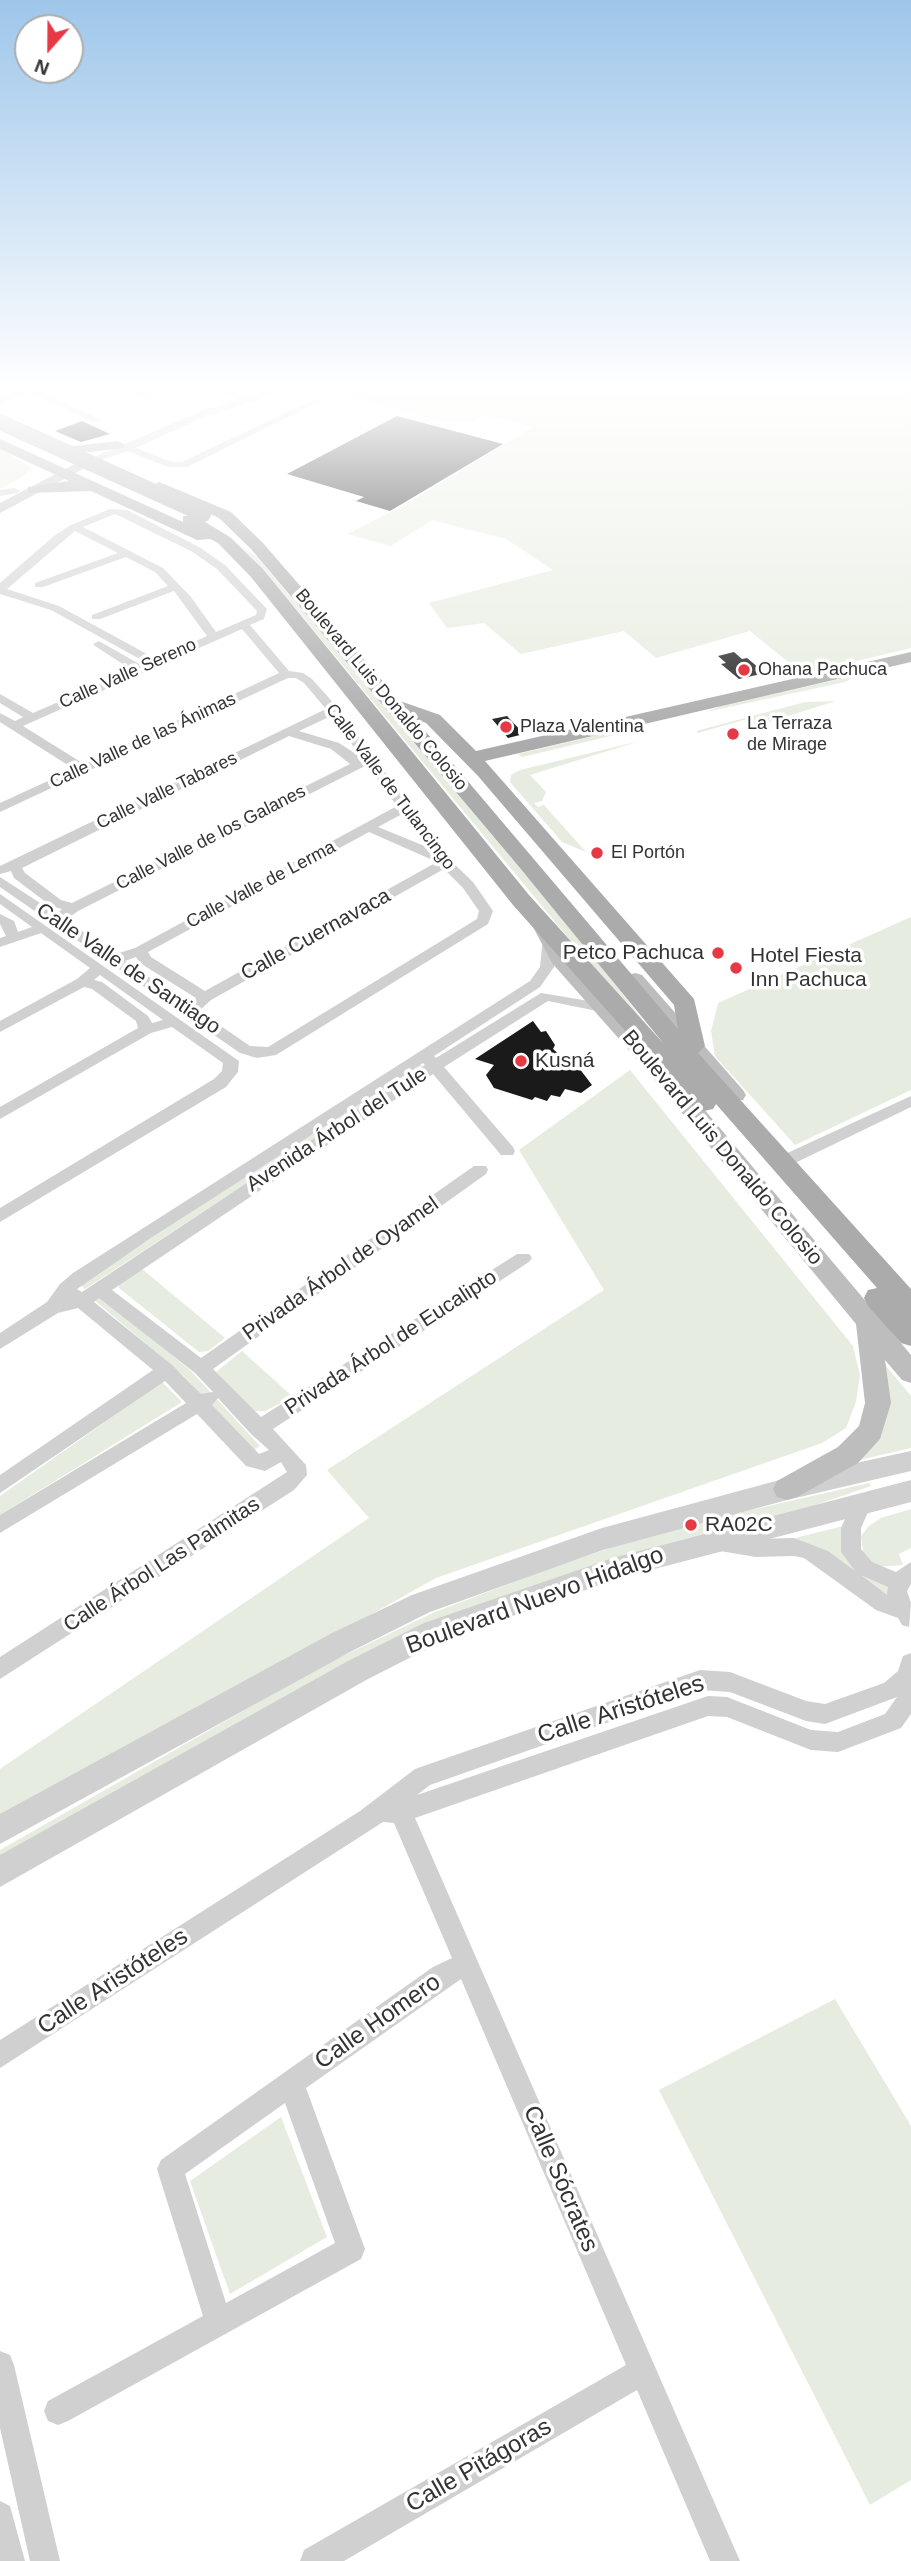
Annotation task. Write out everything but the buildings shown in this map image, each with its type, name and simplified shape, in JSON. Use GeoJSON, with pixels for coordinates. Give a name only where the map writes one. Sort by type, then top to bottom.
{"type":"FeatureCollection","features":[{"type":"Feature","properties":{"kind":"main road","name":"Boulevard Luis Donaldo Colosio"},"geometry":{"type":"LineString","coordinates":[[137,507],[237,555]]}},
{"type":"Feature","properties":{"kind":"main road","name":"Boulevard Luis Donaldo Colosio"},"geometry":{"type":"LineString","coordinates":[[171,507],[241,532]]}},
{"type":"Feature","properties":{"kind":"main road","name":"Boulevard Luis Donaldo Colosio"},"geometry":{"type":"LineString","coordinates":[[177,507],[196,517],[224,540],[257,573],[544,928],[683,1056],[789,1159],[911,1306]]}},
{"type":"Feature","properties":{"kind":"main road","name":"Boulevard Luis Donaldo Colosio"},"geometry":{"type":"LineString","coordinates":[[205,507],[225,515],[257,546],[528,863],[683,1056],[755,1157],[911,1335]]}},
{"type":"Feature","properties":{"kind":"main road"},"geometry":{"type":"LineString","coordinates":[[479,765],[911,657]]}},
{"type":"Feature","properties":{"kind":"main road"},"geometry":{"type":"LineString","coordinates":[[479,765],[911,673]]}},
{"type":"Feature","properties":{"kind":"main road"},"geometry":{"type":"LineString","coordinates":[[393,705],[433,719],[479,765],[686,1004],[683,1056]]}},
{"type":"Feature","properties":{"kind":"main road"},"geometry":{"type":"LineString","coordinates":[[479,765],[482,781],[532,842],[528,863]]}},
{"type":"Feature","properties":{"kind":"main road","name":"Boulevard Luis Donaldo Colosio"},"geometry":{"type":"LineString","coordinates":[[544,928],[559,958],[658,1069],[911,1373]]}},
{"type":"Feature","properties":{"kind":"main road","name":"Boulevard Luis Donaldo Colosio"},"geometry":{"type":"LineString","coordinates":[[683,1056],[911,1306]]}},
{"type":"Feature","properties":{"kind":"main road"},"geometry":{"type":"LineString","coordinates":[[876,1331],[911,1358]]}},
{"type":"Feature","properties":{"kind":"main road"},"geometry":{"type":"LineString","coordinates":[[787,1489],[848,1455],[871,1431],[878,1403],[876,1331]]}},
{"type":"Feature","properties":{"kind":"street"},"geometry":{"type":"LineString","coordinates":[[0,589],[75,527],[114,511],[123,512],[195,548],[221,567],[263,611],[260,617],[243,624]]}},
{"type":"Feature","properties":{"kind":"street"},"geometry":{"type":"LineString","coordinates":[[75,527],[159,570],[176,587],[213,636]]}},
{"type":"Feature","properties":{"kind":"street"},"geometry":{"type":"LineString","coordinates":[[39,586],[128,553]]}},
{"type":"Feature","properties":{"kind":"street"},"geometry":{"type":"LineString","coordinates":[[96,617],[176,587]]}},
{"type":"Feature","properties":{"kind":"street"},"geometry":{"type":"LineString","coordinates":[[0,589],[55,608],[154,662]]}},
{"type":"Feature","properties":{"kind":"street"},"geometry":{"type":"LineString","coordinates":[[0,599],[44,614],[139,669]]}},
{"type":"Feature","properties":{"kind":"street","name":"Calle Valle Sereno"},"geometry":{"type":"LineString","coordinates":[[14,726],[243,624]]}},
{"type":"Feature","properties":{"kind":"street","name":"Calle Valle de Tulancingo"},"geometry":{"type":"LineString","coordinates":[[243,624],[286,674],[299,675],[308,681],[332,710],[363,762],[405,807],[443,861],[468,885],[486,911],[483,921],[271,1052],[257,1053]]}},
{"type":"Feature","properties":{"kind":"street","name":"Calle Valle de las Ánimas"},"geometry":{"type":"LineString","coordinates":[[0,808],[286,674]]}},
{"type":"Feature","properties":{"kind":"street"},"geometry":{"type":"LineString","coordinates":[[0,698],[31,717]]}},
{"type":"Feature","properties":{"kind":"street","name":"Calle Valle Tabares"},"geometry":{"type":"LineString","coordinates":[[0,870],[15,866],[332,710]]}},
{"type":"Feature","properties":{"kind":"street"},"geometry":{"type":"LineString","coordinates":[[0,717],[83,769]]}},
{"type":"Feature","properties":{"kind":"street"},"geometry":{"type":"LineString","coordinates":[[288,732],[335,746],[363,762]]}},
{"type":"Feature","properties":{"kind":"street","name":"Calle Valle de los Galanes"},"geometry":{"type":"LineString","coordinates":[[57,920],[73,908],[363,762]]}},
{"type":"Feature","properties":{"kind":"street","name":"Calle Valle de Lerma"},"geometry":{"type":"LineString","coordinates":[[115,959],[140,951],[405,807]]}},
{"type":"Feature","properties":{"kind":"street"},"geometry":{"type":"LineString","coordinates":[[368,827],[443,861]]}},
{"type":"Feature","properties":{"kind":"street","name":"Calle Cuernavaca"},"geometry":{"type":"LineString","coordinates":[[190,1011],[206,997],[443,861]]}},
{"type":"Feature","properties":{"kind":"street"},"geometry":{"type":"LineString","coordinates":[[15,866],[19,876],[47,896],[73,908]]}},
{"type":"Feature","properties":{"kind":"street","name":"Calle Valle de Santiago"},"geometry":{"type":"LineString","coordinates":[[0,881],[11,900],[42,928],[231,1060],[230,1072],[220,1083],[0,1216]]}},
{"type":"Feature","properties":{"kind":"street","name":"Calle Valle de Santiago"},"geometry":{"type":"LineString","coordinates":[[11,900],[57,920],[246,1050],[257,1053]]}},
{"type":"Feature","properties":{"kind":"street"},"geometry":{"type":"LineString","coordinates":[[0,918],[9,924],[6,940],[42,928]]}},
{"type":"Feature","properties":{"kind":"street"},"geometry":{"type":"LineString","coordinates":[[544,928],[547,967],[540,990],[602,1007]]}},
{"type":"Feature","properties":{"kind":"street"},"geometry":{"type":"LineString","coordinates":[[140,951],[145,960],[191,991],[206,997]]}},
{"type":"Feature","properties":{"kind":"street"},"geometry":{"type":"LineString","coordinates":[[0,1027],[82,982],[100,968]]}},
{"type":"Feature","properties":{"kind":"street"},"geometry":{"type":"LineString","coordinates":[[82,982],[97,985],[134,1012],[143,1019],[146,1030]]}},
{"type":"Feature","properties":{"kind":"street"},"geometry":{"type":"LineString","coordinates":[[136,994],[153,984]]}},
{"type":"Feature","properties":{"kind":"street","name":"Avenida Árbol del Tule"},"geometry":{"type":"LineString","coordinates":[[66,1289],[442,1042],[540,990]]}},
{"type":"Feature","properties":{"kind":"street","name":"Avenida Árbol del Tule"},"geometry":{"type":"LineString","coordinates":[[82,1301],[455,1053],[540,990]]}},
{"type":"Feature","properties":{"kind":"street"},"geometry":{"type":"LineString","coordinates":[[0,1114],[146,1030],[176,1021]]}},
{"type":"Feature","properties":{"kind":"street"},"geometry":{"type":"LineString","coordinates":[[442,1042],[455,1053]]}},
{"type":"Feature","properties":{"kind":"street"},"geometry":{"type":"LineString","coordinates":[[423,1054],[436,1065],[507,1151]]}},
{"type":"Feature","properties":{"kind":"street"},"geometry":{"type":"LineString","coordinates":[[789,1159],[911,1101]]}},
{"type":"Feature","properties":{"kind":"street","name":"Privada Árbol de Oyamel"},"geometry":{"type":"LineString","coordinates":[[201,1368],[480,1170]]}},
{"type":"Feature","properties":{"kind":"street","name":"Privada Árbol de Eucalipto"},"geometry":{"type":"LineString","coordinates":[[258,1429],[523,1258]]}},
{"type":"Feature","properties":{"kind":"street"},"geometry":{"type":"LineString","coordinates":[[0,1342],[53,1307],[66,1289],[166,1370],[253,1460],[265,1462],[282,1451],[220,1391],[201,1368],[99,1289]]}},
{"type":"Feature","properties":{"kind":"street"},"geometry":{"type":"LineString","coordinates":[[53,1307],[82,1301]]}},
{"type":"Feature","properties":{"kind":"street"},"geometry":{"type":"LineString","coordinates":[[134,1343],[152,1330]]}},
{"type":"Feature","properties":{"kind":"street"},"geometry":{"type":"LineString","coordinates":[[0,1485],[166,1370]]}},
{"type":"Feature","properties":{"kind":"street"},"geometry":{"type":"LineString","coordinates":[[0,1525],[220,1391]]}},
{"type":"Feature","properties":{"kind":"street","name":"Calle Árbol Las Palmitas"},"geometry":{"type":"LineString","coordinates":[[0,1669],[287,1484],[297,1475],[296,1465],[282,1451]]}},
{"type":"Feature","properties":{"kind":"street","name":"Boulevard Nuevo Hidalgo"},"geometry":{"type":"LineString","coordinates":[[0,1830],[342,1642],[421,1603],[602,1539],[787,1489],[911,1461]]}},
{"type":"Feature","properties":{"kind":"street","name":"Boulevard Nuevo Hidalgo"},"geometry":{"type":"LineString","coordinates":[[0,1872],[358,1670],[434,1632],[616,1568],[911,1491]]}},
{"type":"Feature","properties":{"kind":"street"},"geometry":{"type":"LineString","coordinates":[[862,1503],[851,1528],[851,1552],[864,1568],[905,1576],[897,1591],[909,1618]]}},
{"type":"Feature","properties":{"kind":"street"},"geometry":{"type":"LineString","coordinates":[[714,1541],[756,1548],[794,1547],[808,1551],[821,1557],[883,1604],[909,1618]]}},
{"type":"Feature","properties":{"kind":"street","name":"Calle Aristóteles"},"geometry":{"type":"LineString","coordinates":[[0,2055],[368,1819],[398,1804],[423,1777],[699,1680],[730,1682],[806,1711],[825,1714],[891,1690],[907,1677],[911,1663]]}},
{"type":"Feature","properties":{"kind":"street","name":"Calle Aristóteles"},"geometry":{"type":"LineString","coordinates":[[398,1804],[435,1802],[708,1706],[727,1707],[811,1741],[838,1742],[893,1721],[911,1696]]}},
{"type":"Feature","properties":{"kind":"street","name":"Calle Sócrates"},"geometry":{"type":"LineString","coordinates":[[398,1804],[725,2561]]}},
{"type":"Feature","properties":{"kind":"street","name":"Calle Homero"},"geometry":{"type":"LineString","coordinates":[[219,2324],[170,2169],[442,1976],[467,1964]]}},
{"type":"Feature","properties":{"kind":"street"},"geometry":{"type":"LineString","coordinates":[[58,2411],[351,2249],[291,2083]]}},
{"type":"Feature","properties":{"kind":"street"},"geometry":{"type":"LineString","coordinates":[[0,2365],[46,2561]]}},
{"type":"Feature","properties":{"kind":"street","name":"Calle Pitágoras"},"geometry":{"type":"LineString","coordinates":[[315,2561],[643,2371]]}},
{"type":"Feature","properties":{"kind":"street"},"geometry":{"type":"LineString","coordinates":[[0,2516],[10,2561]]}},
{"type":"Feature","properties":{"kind":"shaded area"},"geometry":{"type":"Polygon","coordinates":[[[911,507],[911,648],[803,674],[750,631],[656,658],[624,631],[521,654],[484,623],[447,628],[429,603],[553,570],[506,539],[432,520],[391,546],[347,534],[399,508],[911,507]]]}},
{"type":"Feature","properties":{"kind":"shaded area"},"geometry":{"type":"Polygon","coordinates":[[[218,530],[258,558],[584,944],[655,1036],[575,946],[264,570],[243,548],[218,530]]]}},
{"type":"Feature","properties":{"kind":"shaded area"},"geometry":{"type":"Polygon","coordinates":[[[862,674],[845,682],[706,712],[724,705],[862,674]]]}},
{"type":"Feature","properties":{"kind":"shaded area"},"geometry":{"type":"Polygon","coordinates":[[[836,701],[756,726],[747,719],[698,733],[696,731],[805,702],[836,701]]]}},
{"type":"Feature","properties":{"kind":"shaded area"},"geometry":{"type":"Polygon","coordinates":[[[640,725],[644,728],[522,757],[518,754],[640,725]]]}},
{"type":"Feature","properties":{"kind":"shaded area"},"geometry":{"type":"Polygon","coordinates":[[[640,741],[530,775],[546,792],[542,801],[534,803],[538,807],[544,805],[586,852],[562,842],[510,782],[511,775],[520,770],[640,741]]]}},
{"type":"Feature","properties":{"kind":"shaded area"},"geometry":{"type":"Polygon","coordinates":[[[911,917],[911,1090],[795,1145],[715,1056],[711,1031],[718,1003],[911,917]]]}},
{"type":"Feature","properties":{"kind":"shaded area"},"geometry":{"type":"Polygon","coordinates":[[[417,1063],[424,1067],[85,1289],[80,1285],[417,1063]]]}},
{"type":"Feature","properties":{"kind":"shaded area"},"geometry":{"type":"Polygon","coordinates":[[[630,1070],[853,1346],[860,1375],[856,1402],[846,1428],[822,1443],[436,1578],[0,1822],[0,1769],[369,1518],[327,1470],[604,1290],[519,1150],[630,1070]]]}},
{"type":"Feature","properties":{"kind":"shaded area"},"geometry":{"type":"Polygon","coordinates":[[[142,1269],[225,1338],[208,1351],[199,1352],[119,1288],[119,1282],[142,1269]]]}},
{"type":"Feature","properties":{"kind":"shaded area"},"geometry":{"type":"Polygon","coordinates":[[[99,1295],[191,1371],[260,1446],[253,1451],[184,1376],[93,1299],[99,1295]]]}},
{"type":"Feature","properties":{"kind":"shaded area"},"geometry":{"type":"Polygon","coordinates":[[[242,1351],[293,1397],[265,1411],[255,1411],[216,1372],[242,1351]]]}},
{"type":"Feature","properties":{"kind":"shaded area"},"geometry":{"type":"Polygon","coordinates":[[[883,1362],[911,1396],[911,1448],[855,1461],[883,1362]]]}},
{"type":"Feature","properties":{"kind":"shaded area"},"geometry":{"type":"Polygon","coordinates":[[[162,1382],[182,1402],[0,1515],[0,1496],[162,1382]]]}},
{"type":"Feature","properties":{"kind":"shaded area"},"geometry":{"type":"Polygon","coordinates":[[[869,1483],[871,1486],[804,1509],[672,1542],[555,1581],[0,1866],[0,1850],[320,1667],[435,1612],[548,1569],[664,1530],[869,1483]]]}},
{"type":"Feature","properties":{"kind":"shaded area"},"geometry":{"type":"Polygon","coordinates":[[[911,1509],[911,1548],[899,1554],[903,1565],[876,1567],[864,1557],[861,1536],[881,1518],[911,1509]]]}},
{"type":"Feature","properties":{"kind":"shaded area"},"geometry":{"type":"Polygon","coordinates":[[[851,1524],[845,1535],[891,1585],[886,1599],[831,1556],[795,1538],[851,1524]]]}},
{"type":"Feature","properties":{"kind":"shaded area"},"geometry":{"type":"Polygon","coordinates":[[[835,1999],[911,2126],[911,2480],[870,2505],[659,2090],[835,1999]]]}},
{"type":"Feature","properties":{"kind":"shaded area"},"geometry":{"type":"Polygon","coordinates":[[[281,2117],[327,2237],[230,2294],[190,2181],[281,2117]]]}},
{"type":"Feature","properties":{"kind":"place","name":"Ohana Pachuca"},"geometry":{"type":"Point","coordinates":[744,670]}},
{"type":"Feature","properties":{"kind":"place","name":"Plaza Valentina"},"geometry":{"type":"Point","coordinates":[506,727]}},
{"type":"Feature","properties":{"kind":"place","name":"La Terraza de Mirage"},"geometry":{"type":"Point","coordinates":[733,734]}},
{"type":"Feature","properties":{"kind":"place","name":"El Portón"},"geometry":{"type":"Point","coordinates":[597,853]}},
{"type":"Feature","properties":{"kind":"place","name":"Petco Pachuca"},"geometry":{"type":"Point","coordinates":[718,953]}},
{"type":"Feature","properties":{"kind":"place","name":"Hotel Fiesta Inn Pachuca"},"geometry":{"type":"Point","coordinates":[736,968]}},
{"type":"Feature","properties":{"kind":"place","name":"Kusná"},"geometry":{"type":"Point","coordinates":[521,1061]}},
{"type":"Feature","properties":{"kind":"place","name":"RA02C"},"geometry":{"type":"Point","coordinates":[691,1525]}}]}
